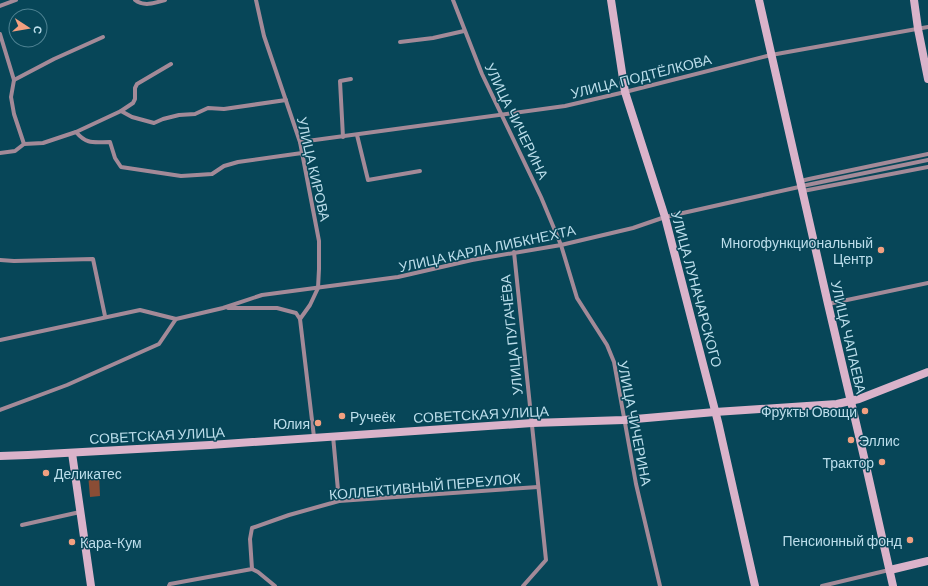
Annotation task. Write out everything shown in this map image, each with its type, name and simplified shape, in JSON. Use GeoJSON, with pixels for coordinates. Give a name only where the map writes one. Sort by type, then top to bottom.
{"type":"FeatureCollection","features":[{"type":"Feature","properties":{"kind":"main road","name":"УЛИЦА ЛУНАЧАРСКОГО"},"geometry":{"type":"LineString","coordinates":[[611,0],[625,92],[665,217],[715,412],[755,586]]}},
{"type":"Feature","properties":{"kind":"main road","name":"УЛИЦА ЧАПАЕВА"},"geometry":{"type":"LineString","coordinates":[[759,0],[893,586]]}},
{"type":"Feature","properties":{"kind":"main road"},"geometry":{"type":"LineString","coordinates":[[914,0],[928,78]]}},
{"type":"Feature","properties":{"kind":"main road","name":"СОВЕТСКАЯ УЛИЦА"},"geometry":{"type":"LineString","coordinates":[[2,458],[532,423],[624,420],[837,404],[851,402],[928,372]]}},
{"type":"Feature","properties":{"kind":"main road"},"geometry":{"type":"LineString","coordinates":[[72,453],[91,586]]}},
{"type":"Feature","properties":{"kind":"main road"},"geometry":{"type":"LineString","coordinates":[[890,570],[928,561]]}},
{"type":"Feature","properties":{"kind":"street"},"geometry":{"type":"LineString","coordinates":[[0,6],[16,0]]}},
{"type":"Feature","properties":{"kind":"street"},"geometry":{"type":"LineString","coordinates":[[135,0],[140,4],[152,4],[165,0]]}},
{"type":"Feature","properties":{"kind":"street","name":"УЛИЦА КИРОВА"},"geometry":{"type":"LineString","coordinates":[[256,0],[264,36],[300,142],[319,241],[318,288],[310,305],[300,318]]}},
{"type":"Feature","properties":{"kind":"street","name":"УЛИЦА ЧИЧЕРИНА"},"geometry":{"type":"LineString","coordinates":[[453,0],[464,31],[500,115],[541,197],[561,245],[577,298],[606,345],[614,362],[636,484],[660,586]]}},
{"type":"Feature","properties":{"kind":"street","name":"УЛИЦА ПОДТЁЛКОВА"},"geometry":{"type":"LineString","coordinates":[[300,142],[565,106],[771,55],[928,27]]}},
{"type":"Feature","properties":{"kind":"street"},"geometry":{"type":"LineString","coordinates":[[400,42],[433,38],[464,31]]}},
{"type":"Feature","properties":{"kind":"street"},"geometry":{"type":"LineString","coordinates":[[0,34],[14,80],[11,97],[14,114],[24,144]]}},
{"type":"Feature","properties":{"kind":"street"},"geometry":{"type":"LineString","coordinates":[[14,80],[103,37]]}},
{"type":"Feature","properties":{"kind":"street"},"geometry":{"type":"LineString","coordinates":[[0,153],[15,151],[24,144],[43,143],[76,132],[121,111],[133,103],[136,99],[134,88],[137,84],[171,64]]}},
{"type":"Feature","properties":{"kind":"street"},"geometry":{"type":"LineString","coordinates":[[343,137],[340,81],[351,79]]}},
{"type":"Feature","properties":{"kind":"street"},"geometry":{"type":"LineString","coordinates":[[121,111],[132,117],[154,123],[179,114],[195,114],[208,108],[224,109],[286,100]]}},
{"type":"Feature","properties":{"kind":"street"},"geometry":{"type":"LineString","coordinates":[[76,132],[82,139],[89,142],[110,142],[114,158],[121,167],[181,176],[212,174],[224,166],[238,162],[302,152]]}},
{"type":"Feature","properties":{"kind":"street"},"geometry":{"type":"LineString","coordinates":[[357,134],[368,180],[420,171]]}},
{"type":"Feature","properties":{"kind":"street","name":"УЛИЦА КАРЛА ЛИБКНЕХТА"},"geometry":{"type":"LineString","coordinates":[[801,186],[928,154]]}},
{"type":"Feature","properties":{"kind":"street","name":"УЛИЦА КАРЛА ЛИБКНЕХТА"},"geometry":{"type":"LineString","coordinates":[[0,340],[105,316],[140,310],[176,318],[223,308],[262,295],[398,278],[472,260],[561,245],[632,228],[665,217],[801,186],[928,160]]}},
{"type":"Feature","properties":{"kind":"street","name":"УЛИЦА КАРЛА ЛИБКНЕХТА"},"geometry":{"type":"LineString","coordinates":[[801,186],[928,167]]}},
{"type":"Feature","properties":{"kind":"street","name":"УЛИЦА ПУГАЧЁВА"},"geometry":{"type":"LineString","coordinates":[[514,252],[546,560],[523,586]]}},
{"type":"Feature","properties":{"kind":"street"},"geometry":{"type":"LineString","coordinates":[[0,260],[93,259],[105,316]]}},
{"type":"Feature","properties":{"kind":"street"},"geometry":{"type":"LineString","coordinates":[[828,304],[928,283]]}},
{"type":"Feature","properties":{"kind":"street"},"geometry":{"type":"LineString","coordinates":[[223,308],[277,308],[296,313],[300,318],[314,437]]}},
{"type":"Feature","properties":{"kind":"street"},"geometry":{"type":"LineString","coordinates":[[0,410],[67,385],[159,344],[176,318]]}},
{"type":"Feature","properties":{"kind":"street"},"geometry":{"type":"LineString","coordinates":[[333,436],[339,501]]}},
{"type":"Feature","properties":{"kind":"street","name":"КОЛЛЕКТИВНЫЙ ПЕРЕУЛОК"},"geometry":{"type":"LineString","coordinates":[[252,569],[250,539],[252,528],[289,514],[339,501],[538,487]]}},
{"type":"Feature","properties":{"kind":"street"},"geometry":{"type":"LineString","coordinates":[[22,525],[80,512]]}},
{"type":"Feature","properties":{"kind":"street"},"geometry":{"type":"LineString","coordinates":[[169,586],[170,584],[252,569],[275,586]]}},
{"type":"Feature","properties":{"kind":"street"},"geometry":{"type":"LineString","coordinates":[[822,586],[890,570]]}},
{"type":"Feature","properties":{"kind":"shaded area"},"geometry":{"type":"Polygon","coordinates":[[[99,473],[100,496],[90,497],[88,474],[99,473]]]}},
{"type":"Feature","properties":{"kind":"place","name":"Многофункциональный Центр"},"geometry":{"type":"Point","coordinates":[881,250]}},
{"type":"Feature","properties":{"kind":"place","name":"Фрукты Овощи"},"geometry":{"type":"Point","coordinates":[865,411]}},
{"type":"Feature","properties":{"kind":"place","name":"Ручеёк"},"geometry":{"type":"Point","coordinates":[342,416]}},
{"type":"Feature","properties":{"kind":"place","name":"Юлия"},"geometry":{"type":"Point","coordinates":[318,423]}},
{"type":"Feature","properties":{"kind":"place","name":"Эллис"},"geometry":{"type":"Point","coordinates":[851,440]}},
{"type":"Feature","properties":{"kind":"place","name":"Трактор"},"geometry":{"type":"Point","coordinates":[882,462]}},
{"type":"Feature","properties":{"kind":"place","name":"Деликатес"},"geometry":{"type":"Point","coordinates":[46,473]}},
{"type":"Feature","properties":{"kind":"place","name":"Пенсионный фонд"},"geometry":{"type":"Point","coordinates":[910,540]}},
{"type":"Feature","properties":{"kind":"place","name":"Кара-Кум"},"geometry":{"type":"Point","coordinates":[72,542]}}]}
